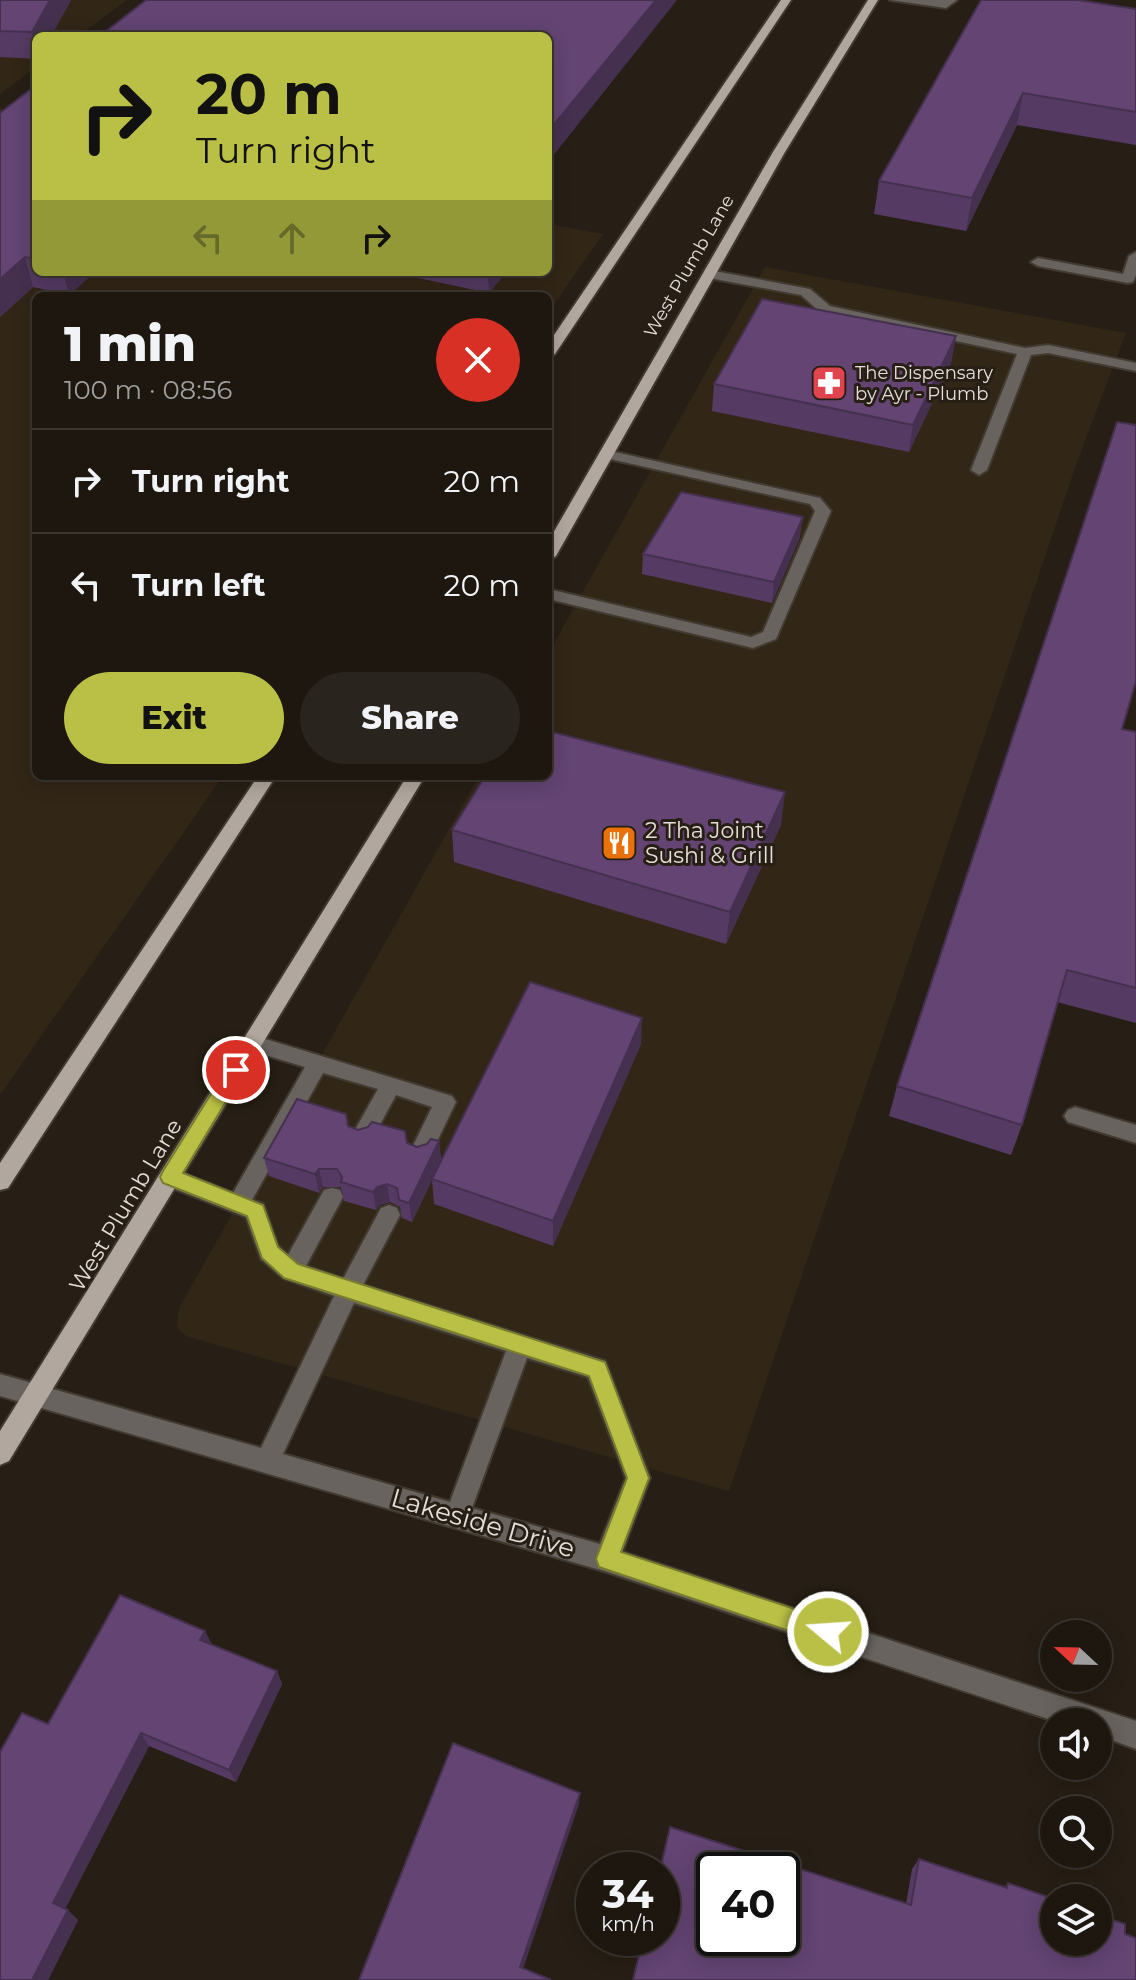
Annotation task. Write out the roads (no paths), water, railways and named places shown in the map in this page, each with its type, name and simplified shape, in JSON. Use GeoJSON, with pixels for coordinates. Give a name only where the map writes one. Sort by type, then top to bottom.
{"type":"FeatureCollection","features":[{"type":"Feature","properties":{"kind":"main road"},"geometry":{"type":"LineString","coordinates":[[552,348],[786,0]]}},
{"type":"Feature","properties":{"kind":"main road","name":"West Plumb Lane"},"geometry":{"type":"LineString","coordinates":[[552,549],[779,152],[873,0]]}},
{"type":"Feature","properties":{"kind":"main road"},"geometry":{"type":"LineString","coordinates":[[0,1181],[264,780]]}},
{"type":"Feature","properties":{"kind":"main road","name":"West Plumb Lane"},"geometry":{"type":"LineString","coordinates":[[0,1453],[414,780]]}},
{"type":"Feature","properties":{"kind":"street"},"geometry":{"type":"LineString","coordinates":[[895,0],[946,5],[952,0]]}},
{"type":"Feature","properties":{"kind":"street"},"geometry":{"type":"LineString","coordinates":[[1038,262],[1128,279],[1136,256]]}},
{"type":"Feature","properties":{"kind":"street"},"geometry":{"type":"LineString","coordinates":[[709,274],[805,292],[825,309],[1025,352],[1048,349],[1136,367]]}},
{"type":"Feature","properties":{"kind":"street"},"geometry":{"type":"LineString","coordinates":[[979,470],[1025,352]]}},
{"type":"Feature","properties":{"kind":"street"},"geometry":{"type":"LineString","coordinates":[[552,595],[753,643],[770,635],[823,511],[815,501],[606,454]]}},
{"type":"Feature","properties":{"kind":"street"},"geometry":{"type":"LineString","coordinates":[[252,1043],[445,1102],[420,1154]]}},
{"type":"Feature","properties":{"kind":"street"},"geometry":{"type":"LineString","coordinates":[[239,1203],[318,1063]]}},
{"type":"Feature","properties":{"kind":"street"},"geometry":{"type":"LineString","coordinates":[[362,1137],[391,1085]]}},
{"type":"Feature","properties":{"kind":"street"},"geometry":{"type":"LineString","coordinates":[[1075,1116],[1136,1134]]}},
{"type":"Feature","properties":{"kind":"street"},"geometry":{"type":"LineString","coordinates":[[170,1177],[255,1211],[269,1252],[291,1271],[597,1369],[638,1478],[607,1559]]}},
{"type":"Feature","properties":{"kind":"street"},"geometry":{"type":"LineString","coordinates":[[291,1271],[332,1197]]}},
{"type":"Feature","properties":{"kind":"street"},"geometry":{"type":"LineString","coordinates":[[267,1462],[348,1291],[389,1215]]}},
{"type":"Feature","properties":{"kind":"street"},"geometry":{"type":"LineString","coordinates":[[457,1516],[519,1346]]}},
{"type":"Feature","properties":{"kind":"street","name":"Lakeside Drive"},"geometry":{"type":"LineString","coordinates":[[0,1385],[607,1559],[1056,1708]]}},
{"type":"Feature","properties":{"kind":"street","name":"Lakeside Drive"},"geometry":{"type":"LineString","coordinates":[[1112,1727],[1136,1735]]}},
{"type":"Feature","properties":{"kind":"place","name":"The Dispensary by Ayr - Plumb"},"geometry":{"type":"Point","coordinates":[829,383]}},
{"type":"Feature","properties":{"kind":"place","name":"2 Tha Joint Sushi & Grill"},"geometry":{"type":"Point","coordinates":[619,843]}}]}
